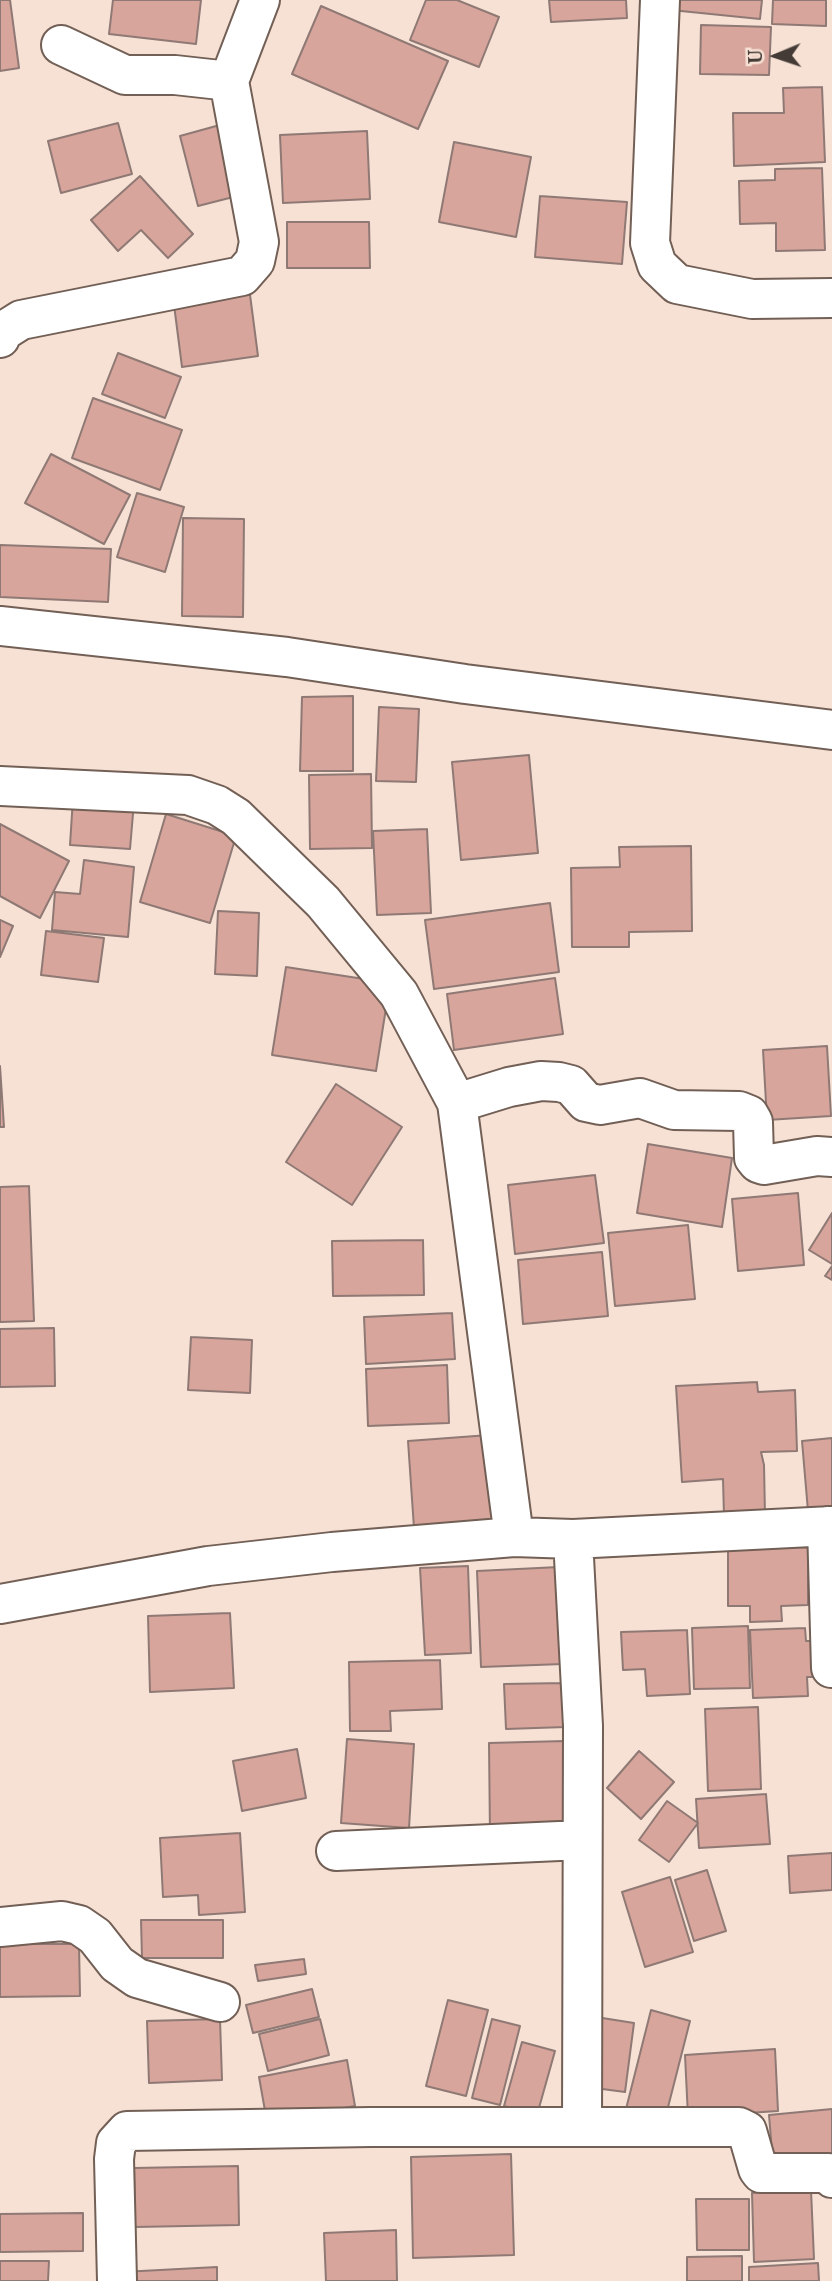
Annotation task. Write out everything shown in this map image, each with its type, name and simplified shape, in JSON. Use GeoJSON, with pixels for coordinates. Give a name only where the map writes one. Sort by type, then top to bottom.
{"type":"FeatureCollection","features":[{"type":"Feature","properties":{"kind":"street"},"geometry":{"type":"LineString","coordinates":[[0,338],[2,332],[21,320],[242,276],[255,261],[260,242],[229,81],[260,0]]}},
{"type":"Feature","properties":{"kind":"street"},"geometry":{"type":"LineString","coordinates":[[660,0],[650,243],[657,265],[677,284],[752,299],[832,298]]}},
{"type":"Feature","properties":{"kind":"street"},"geometry":{"type":"LineString","coordinates":[[61,45],[125,75],[174,75],[229,81]]}},
{"type":"Feature","properties":{"kind":"street"},"geometry":{"type":"LineString","coordinates":[[0,626],[287,657],[478,685],[832,730]]}},
{"type":"Feature","properties":{"kind":"street"},"geometry":{"type":"LineString","coordinates":[[0,786],[188,795],[217,805],[236,817],[323,902],[399,994],[457,1103],[514,1537]]}},
{"type":"Feature","properties":{"kind":"street"},"geometry":{"type":"LineString","coordinates":[[457,1103],[509,1087],[541,1081],[559,1082],[571,1085],[586,1102],[600,1105],[640,1098],[674,1110],[739,1111],[749,1115],[753,1122],[754,1158],[764,1165],[817,1156],[832,1157]]}},
{"type":"Feature","properties":{"kind":"street"},"geometry":{"type":"LineString","coordinates":[[0,1604],[208,1566],[332,1552],[514,1537],[573,1539],[830,1526],[831,1668]]}},
{"type":"Feature","properties":{"kind":"street"},"geometry":{"type":"LineString","coordinates":[[573,1539],[583,1726],[582,2127]]}},
{"type":"Feature","properties":{"kind":"street"},"geometry":{"type":"LineString","coordinates":[[336,1851],[582,1840]]}},
{"type":"Feature","properties":{"kind":"street"},"geometry":{"type":"LineString","coordinates":[[0,1927],[62,1921],[79,1925],[95,1936],[117,1964],[137,1978],[220,2002]]}},
{"type":"Feature","properties":{"kind":"street"},"geometry":{"type":"LineString","coordinates":[[117,2281],[114,2160],[116,2143],[127,2131],[372,2127],[739,2127],[747,2131],[761,2173],[828,2173],[832,2178]]}},
{"type":"Feature","properties":{"kind":"building"},"geometry":{"type":"Polygon","coordinates":[[[0,0],[10,0],[19,68],[0,71],[0,0]]]}},
{"type":"Feature","properties":{"kind":"building"},"geometry":{"type":"Polygon","coordinates":[[[113,0],[201,0],[196,44],[109,34],[113,0]]]}},
{"type":"Feature","properties":{"kind":"building"},"geometry":{"type":"Polygon","coordinates":[[[426,0],[457,0],[499,17],[479,67],[410,40],[426,0]]]}},
{"type":"Feature","properties":{"kind":"building"},"geometry":{"type":"Polygon","coordinates":[[[549,0],[626,0],[627,18],[551,22],[549,0]]]}},
{"type":"Feature","properties":{"kind":"building"},"geometry":{"type":"Polygon","coordinates":[[[672,0],[762,0],[760,19],[671,10],[672,0]]]}},
{"type":"Feature","properties":{"kind":"building"},"geometry":{"type":"Polygon","coordinates":[[[773,0],[826,0],[826,26],[772,24],[773,0]]]}},
{"type":"Feature","properties":{"kind":"building"},"geometry":{"type":"Polygon","coordinates":[[[321,6],[448,61],[418,129],[292,74],[321,6]]]}},
{"type":"Feature","properties":{"kind":"building"},"geometry":{"type":"Polygon","coordinates":[[[701,25],[771,27],[769,75],[700,74],[701,25]]]}},
{"type":"Feature","properties":{"kind":"building"},"geometry":{"type":"Polygon","coordinates":[[[822,87],[825,162],[734,166],[733,113],[784,113],[783,88],[822,87]]]}},
{"type":"Feature","properties":{"kind":"building"},"geometry":{"type":"Polygon","coordinates":[[[118,123],[132,174],[61,193],[48,141],[118,123]]]}},
{"type":"Feature","properties":{"kind":"building"},"geometry":{"type":"Polygon","coordinates":[[[227,123],[245,194],[198,206],[180,136],[227,123]]]}},
{"type":"Feature","properties":{"kind":"building"},"geometry":{"type":"Polygon","coordinates":[[[367,131],[370,199],[283,203],[280,135],[367,131]]]}},
{"type":"Feature","properties":{"kind":"building"},"geometry":{"type":"Polygon","coordinates":[[[454,142],[531,157],[516,237],[439,222],[454,142]]]}},
{"type":"Feature","properties":{"kind":"building"},"geometry":{"type":"Polygon","coordinates":[[[822,168],[825,250],[776,251],[776,223],[740,224],[739,181],[775,180],[775,169],[822,168]]]}},
{"type":"Feature","properties":{"kind":"building"},"geometry":{"type":"Polygon","coordinates":[[[140,176],[193,234],[168,258],[141,230],[118,251],[91,220],[140,176]]]}},
{"type":"Feature","properties":{"kind":"building"},"geometry":{"type":"Polygon","coordinates":[[[540,196],[627,202],[622,264],[535,257],[540,196]]]}},
{"type":"Feature","properties":{"kind":"building"},"geometry":{"type":"Polygon","coordinates":[[[287,222],[369,222],[370,268],[287,268],[287,222]]]}},
{"type":"Feature","properties":{"kind":"building"},"geometry":{"type":"Polygon","coordinates":[[[249,287],[258,356],[182,367],[173,297],[249,287]]]}},
{"type":"Feature","properties":{"kind":"building"},"geometry":{"type":"Polygon","coordinates":[[[118,353],[181,377],[165,418],[102,394],[118,353]]]}},
{"type":"Feature","properties":{"kind":"building"},"geometry":{"type":"Polygon","coordinates":[[[93,398],[182,430],[160,490],[72,458],[93,398]]]}},
{"type":"Feature","properties":{"kind":"building"},"geometry":{"type":"Polygon","coordinates":[[[51,454],[130,495],[104,544],[25,503],[51,454]]]}},
{"type":"Feature","properties":{"kind":"building"},"geometry":{"type":"Polygon","coordinates":[[[137,493],[184,507],[165,572],[117,557],[137,493]]]}},
{"type":"Feature","properties":{"kind":"building"},"geometry":{"type":"Polygon","coordinates":[[[183,518],[244,519],[243,617],[182,616],[183,518]]]}},
{"type":"Feature","properties":{"kind":"building"},"geometry":{"type":"Polygon","coordinates":[[[0,545],[111,549],[108,602],[0,597],[0,545]]]}},
{"type":"Feature","properties":{"kind":"building"},"geometry":{"type":"Polygon","coordinates":[[[353,696],[353,771],[300,771],[302,697],[353,696]]]}},
{"type":"Feature","properties":{"kind":"building"},"geometry":{"type":"Polygon","coordinates":[[[379,707],[419,709],[416,782],[376,781],[379,707]]]}},
{"type":"Feature","properties":{"kind":"building"},"geometry":{"type":"Polygon","coordinates":[[[529,755],[538,853],[461,860],[452,762],[529,755]]]}},
{"type":"Feature","properties":{"kind":"building"},"geometry":{"type":"Polygon","coordinates":[[[371,774],[372,848],[310,849],[309,775],[371,774]]]}},
{"type":"Feature","properties":{"kind":"building"},"geometry":{"type":"Polygon","coordinates":[[[73,798],[134,802],[130,849],[70,845],[73,798]]]}},
{"type":"Feature","properties":{"kind":"building"},"geometry":{"type":"Polygon","coordinates":[[[166,814],[236,836],[210,923],[140,902],[166,814]]]}},
{"type":"Feature","properties":{"kind":"building"},"geometry":{"type":"Polygon","coordinates":[[[0,824],[69,861],[40,918],[0,896],[0,824]]]}},
{"type":"Feature","properties":{"kind":"building"},"geometry":{"type":"Polygon","coordinates":[[[427,829],[431,913],[377,915],[373,831],[427,829]]]}},
{"type":"Feature","properties":{"kind":"building"},"geometry":{"type":"Polygon","coordinates":[[[691,846],[692,931],[629,932],[629,947],[572,947],[571,868],[620,867],[619,847],[691,846]]]}},
{"type":"Feature","properties":{"kind":"building"},"geometry":{"type":"Polygon","coordinates":[[[84,860],[134,867],[128,937],[52,930],[55,892],[80,894],[84,860]]]}},
{"type":"Feature","properties":{"kind":"building"},"geometry":{"type":"Polygon","coordinates":[[[550,903],[559,972],[434,989],[425,920],[550,903]]]}},
{"type":"Feature","properties":{"kind":"building"},"geometry":{"type":"Polygon","coordinates":[[[218,911],[259,913],[257,976],[215,974],[218,911]]]}},
{"type":"Feature","properties":{"kind":"building"},"geometry":{"type":"Polygon","coordinates":[[[0,920],[13,926],[0,957],[0,920]]]}},
{"type":"Feature","properties":{"kind":"building"},"geometry":{"type":"Polygon","coordinates":[[[46,931],[104,938],[98,982],[41,975],[46,931]]]}},
{"type":"Feature","properties":{"kind":"building"},"geometry":{"type":"Polygon","coordinates":[[[286,967],[390,983],[376,1071],[272,1055],[286,967]]]}},
{"type":"Feature","properties":{"kind":"building"},"geometry":{"type":"Polygon","coordinates":[[[555,978],[563,1034],[454,1050],[447,994],[555,978]]]}},
{"type":"Feature","properties":{"kind":"building"},"geometry":{"type":"Polygon","coordinates":[[[827,1046],[831,1116],[767,1120],[763,1050],[827,1046]]]}},
{"type":"Feature","properties":{"kind":"building"},"geometry":{"type":"Polygon","coordinates":[[[0,1066],[4,1127],[0,1127],[0,1066]]]}},
{"type":"Feature","properties":{"kind":"building"},"geometry":{"type":"Polygon","coordinates":[[[336,1084],[402,1127],[352,1205],[286,1162],[336,1084]]]}},
{"type":"Feature","properties":{"kind":"building"},"geometry":{"type":"Polygon","coordinates":[[[648,1144],[732,1158],[722,1227],[637,1213],[648,1144]]]}},
{"type":"Feature","properties":{"kind":"building"},"geometry":{"type":"Polygon","coordinates":[[[595,1175],[604,1243],[515,1254],[508,1185],[595,1175]]]}},
{"type":"Feature","properties":{"kind":"building"},"geometry":{"type":"Polygon","coordinates":[[[29,1186],[34,1321],[0,1322],[0,1187],[29,1186]]]}},
{"type":"Feature","properties":{"kind":"building"},"geometry":{"type":"Polygon","coordinates":[[[798,1193],[804,1265],[738,1271],[732,1199],[798,1193]]]}},
{"type":"Feature","properties":{"kind":"building"},"geometry":{"type":"Polygon","coordinates":[[[832,1213],[832,1264],[809,1250],[832,1213]]]}},
{"type":"Feature","properties":{"kind":"building"},"geometry":{"type":"Polygon","coordinates":[[[688,1225],[695,1299],[615,1306],[608,1233],[688,1225]]]}},
{"type":"Feature","properties":{"kind":"building"},"geometry":{"type":"Polygon","coordinates":[[[423,1240],[424,1295],[333,1296],[332,1241],[423,1240]]]}},
{"type":"Feature","properties":{"kind":"building"},"geometry":{"type":"Polygon","coordinates":[[[602,1252],[608,1316],[523,1324],[518,1260],[602,1252]]]}},
{"type":"Feature","properties":{"kind":"building"},"geometry":{"type":"Polygon","coordinates":[[[832,1266],[832,1280],[825,1276],[832,1266]]]}},
{"type":"Feature","properties":{"kind":"building"},"geometry":{"type":"Polygon","coordinates":[[[452,1313],[455,1359],[366,1364],[364,1317],[452,1313]]]}},
{"type":"Feature","properties":{"kind":"building"},"geometry":{"type":"Polygon","coordinates":[[[54,1328],[55,1386],[0,1387],[0,1329],[54,1328]]]}},
{"type":"Feature","properties":{"kind":"building"},"geometry":{"type":"Polygon","coordinates":[[[191,1337],[252,1340],[250,1393],[188,1390],[191,1337]]]}},
{"type":"Feature","properties":{"kind":"building"},"geometry":{"type":"Polygon","coordinates":[[[447,1365],[449,1423],[368,1426],[366,1369],[447,1365]]]}},
{"type":"Feature","properties":{"kind":"building"},"geometry":{"type":"Polygon","coordinates":[[[757,1382],[758,1392],[795,1390],[797,1451],[761,1452],[764,1465],[765,1516],[724,1516],[723,1479],[682,1482],[676,1386],[757,1382]]]}},
{"type":"Feature","properties":{"kind":"building"},"geometry":{"type":"Polygon","coordinates":[[[489,1435],[495,1523],[414,1528],[408,1441],[489,1435]]]}},
{"type":"Feature","properties":{"kind":"building"},"geometry":{"type":"Polygon","coordinates":[[[832,1438],[832,1509],[808,1511],[802,1441],[832,1438]]]}},
{"type":"Feature","properties":{"kind":"building"},"geometry":{"type":"Polygon","coordinates":[[[808,1547],[808,1605],[781,1606],[782,1621],[750,1622],[750,1606],[728,1606],[728,1548],[808,1547]]]}},
{"type":"Feature","properties":{"kind":"building"},"geometry":{"type":"Polygon","coordinates":[[[468,1566],[471,1653],[425,1655],[420,1568],[468,1566]]]}},
{"type":"Feature","properties":{"kind":"building"},"geometry":{"type":"Polygon","coordinates":[[[559,1567],[563,1664],[481,1667],[477,1571],[559,1567]]]}},
{"type":"Feature","properties":{"kind":"building"},"geometry":{"type":"Polygon","coordinates":[[[230,1613],[234,1688],[150,1692],[148,1616],[230,1613]]]}},
{"type":"Feature","properties":{"kind":"building"},"geometry":{"type":"Polygon","coordinates":[[[748,1626],[750,1688],[694,1689],[692,1628],[748,1626]]]}},
{"type":"Feature","properties":{"kind":"building"},"geometry":{"type":"Polygon","coordinates":[[[805,1628],[806,1641],[823,1641],[824,1677],[807,1677],[808,1696],[753,1698],[750,1630],[805,1628]]]}},
{"type":"Feature","properties":{"kind":"building"},"geometry":{"type":"Polygon","coordinates":[[[687,1630],[690,1694],[647,1696],[645,1669],[623,1670],[621,1632],[687,1630]]]}},
{"type":"Feature","properties":{"kind":"building"},"geometry":{"type":"Polygon","coordinates":[[[440,1660],[442,1709],[390,1711],[391,1731],[350,1731],[349,1662],[440,1660]]]}},
{"type":"Feature","properties":{"kind":"building"},"geometry":{"type":"Polygon","coordinates":[[[565,1683],[566,1727],[506,1729],[504,1684],[565,1683]]]}},
{"type":"Feature","properties":{"kind":"building"},"geometry":{"type":"Polygon","coordinates":[[[758,1707],[761,1789],[708,1791],[705,1709],[758,1707]]]}},
{"type":"Feature","properties":{"kind":"building"},"geometry":{"type":"Polygon","coordinates":[[[347,1739],[414,1744],[409,1828],[341,1823],[347,1739]]]}},
{"type":"Feature","properties":{"kind":"building"},"geometry":{"type":"Polygon","coordinates":[[[565,1741],[566,1834],[490,1836],[489,1743],[565,1741]]]}},
{"type":"Feature","properties":{"kind":"building"},"geometry":{"type":"Polygon","coordinates":[[[297,1749],[306,1798],[242,1811],[233,1761],[297,1749]]]}},
{"type":"Feature","properties":{"kind":"building"},"geometry":{"type":"Polygon","coordinates":[[[639,1751],[674,1782],[641,1819],[607,1788],[639,1751]]]}},
{"type":"Feature","properties":{"kind":"building"},"geometry":{"type":"Polygon","coordinates":[[[766,1794],[770,1844],[699,1848],[696,1799],[766,1794]]]}},
{"type":"Feature","properties":{"kind":"building"},"geometry":{"type":"Polygon","coordinates":[[[667,1801],[698,1823],[669,1862],[639,1840],[667,1801]]]}},
{"type":"Feature","properties":{"kind":"building"},"geometry":{"type":"Polygon","coordinates":[[[240,1833],[245,1912],[199,1915],[198,1895],[163,1897],[160,1838],[240,1833]]]}},
{"type":"Feature","properties":{"kind":"building"},"geometry":{"type":"Polygon","coordinates":[[[832,1853],[832,1890],[790,1893],[788,1856],[832,1853]]]}},
{"type":"Feature","properties":{"kind":"building"},"geometry":{"type":"Polygon","coordinates":[[[707,1870],[726,1931],[694,1941],[675,1880],[707,1870]]]}},
{"type":"Feature","properties":{"kind":"building"},"geometry":{"type":"Polygon","coordinates":[[[670,1877],[693,1952],[645,1967],[622,1892],[670,1877]]]}},
{"type":"Feature","properties":{"kind":"building"},"geometry":{"type":"Polygon","coordinates":[[[141,1920],[223,1920],[223,1958],[142,1958],[141,1920]]]}},
{"type":"Feature","properties":{"kind":"building"},"geometry":{"type":"Polygon","coordinates":[[[0,1944],[79,1944],[80,1996],[0,1997],[0,1944]]]}},
{"type":"Feature","properties":{"kind":"building"},"geometry":{"type":"Polygon","coordinates":[[[304,1959],[306,1974],[258,1981],[255,1965],[304,1959]]]}},
{"type":"Feature","properties":{"kind":"building"},"geometry":{"type":"Polygon","coordinates":[[[312,1989],[319,2017],[253,2033],[246,2005],[312,1989]]]}},
{"type":"Feature","properties":{"kind":"building"},"geometry":{"type":"Polygon","coordinates":[[[448,2000],[488,2010],[466,2096],[426,2086],[448,2000]]]}},
{"type":"Feature","properties":{"kind":"building"},"geometry":{"type":"Polygon","coordinates":[[[651,2010],[690,2021],[665,2119],[626,2109],[651,2010]]]}},
{"type":"Feature","properties":{"kind":"building"},"geometry":{"type":"Polygon","coordinates":[[[596,2017],[634,2023],[625,2092],[587,2087],[596,2017]]]}},
{"type":"Feature","properties":{"kind":"building"},"geometry":{"type":"Polygon","coordinates":[[[220,2019],[222,2080],[149,2083],[147,2021],[220,2019]]]}},
{"type":"Feature","properties":{"kind":"building"},"geometry":{"type":"Polygon","coordinates":[[[320,2019],[329,2055],[268,2071],[259,2034],[320,2019]]]}},
{"type":"Feature","properties":{"kind":"building"},"geometry":{"type":"Polygon","coordinates":[[[492,2019],[520,2026],[500,2105],[472,2098],[492,2019]]]}},
{"type":"Feature","properties":{"kind":"building"},"geometry":{"type":"Polygon","coordinates":[[[522,2042],[555,2051],[537,2115],[504,2106],[522,2042]]]}},
{"type":"Feature","properties":{"kind":"building"},"geometry":{"type":"Polygon","coordinates":[[[775,2049],[778,2111],[688,2117],[685,2055],[775,2049]]]}},
{"type":"Feature","properties":{"kind":"building"},"geometry":{"type":"Polygon","coordinates":[[[347,2060],[355,2106],[267,2122],[259,2077],[347,2060]]]}},
{"type":"Feature","properties":{"kind":"building"},"geometry":{"type":"Polygon","coordinates":[[[832,2109],[832,2159],[773,2164],[769,2115],[832,2109]]]}},
{"type":"Feature","properties":{"kind":"building"},"geometry":{"type":"Polygon","coordinates":[[[511,2154],[514,2255],[413,2258],[411,2157],[511,2154]]]}},
{"type":"Feature","properties":{"kind":"building"},"geometry":{"type":"Polygon","coordinates":[[[238,2166],[239,2225],[135,2227],[134,2168],[238,2166]]]}},
{"type":"Feature","properties":{"kind":"building"},"geometry":{"type":"Polygon","coordinates":[[[811,2190],[814,2259],[754,2262],[752,2193],[811,2190]]]}},
{"type":"Feature","properties":{"kind":"building"},"geometry":{"type":"Polygon","coordinates":[[[696,2199],[749,2199],[749,2250],[697,2250],[696,2199]]]}},
{"type":"Feature","properties":{"kind":"building"},"geometry":{"type":"Polygon","coordinates":[[[83,2213],[83,2251],[0,2252],[0,2214],[83,2213]]]}},
{"type":"Feature","properties":{"kind":"building"},"geometry":{"type":"Polygon","coordinates":[[[396,2230],[397,2281],[326,2281],[324,2233],[396,2230]]]}},
{"type":"Feature","properties":{"kind":"building"},"geometry":{"type":"Polygon","coordinates":[[[742,2256],[742,2281],[687,2281],[687,2257],[742,2256]]]}},
{"type":"Feature","properties":{"kind":"building"},"geometry":{"type":"Polygon","coordinates":[[[0,2261],[49,2261],[48,2281],[0,2281],[0,2261]]]}},
{"type":"Feature","properties":{"kind":"building"},"geometry":{"type":"Polygon","coordinates":[[[818,2263],[819,2281],[749,2281],[749,2267],[818,2263]]]}},
{"type":"Feature","properties":{"kind":"building"},"geometry":{"type":"Polygon","coordinates":[[[217,2267],[217,2281],[122,2281],[122,2272],[217,2267]]]}}]}
